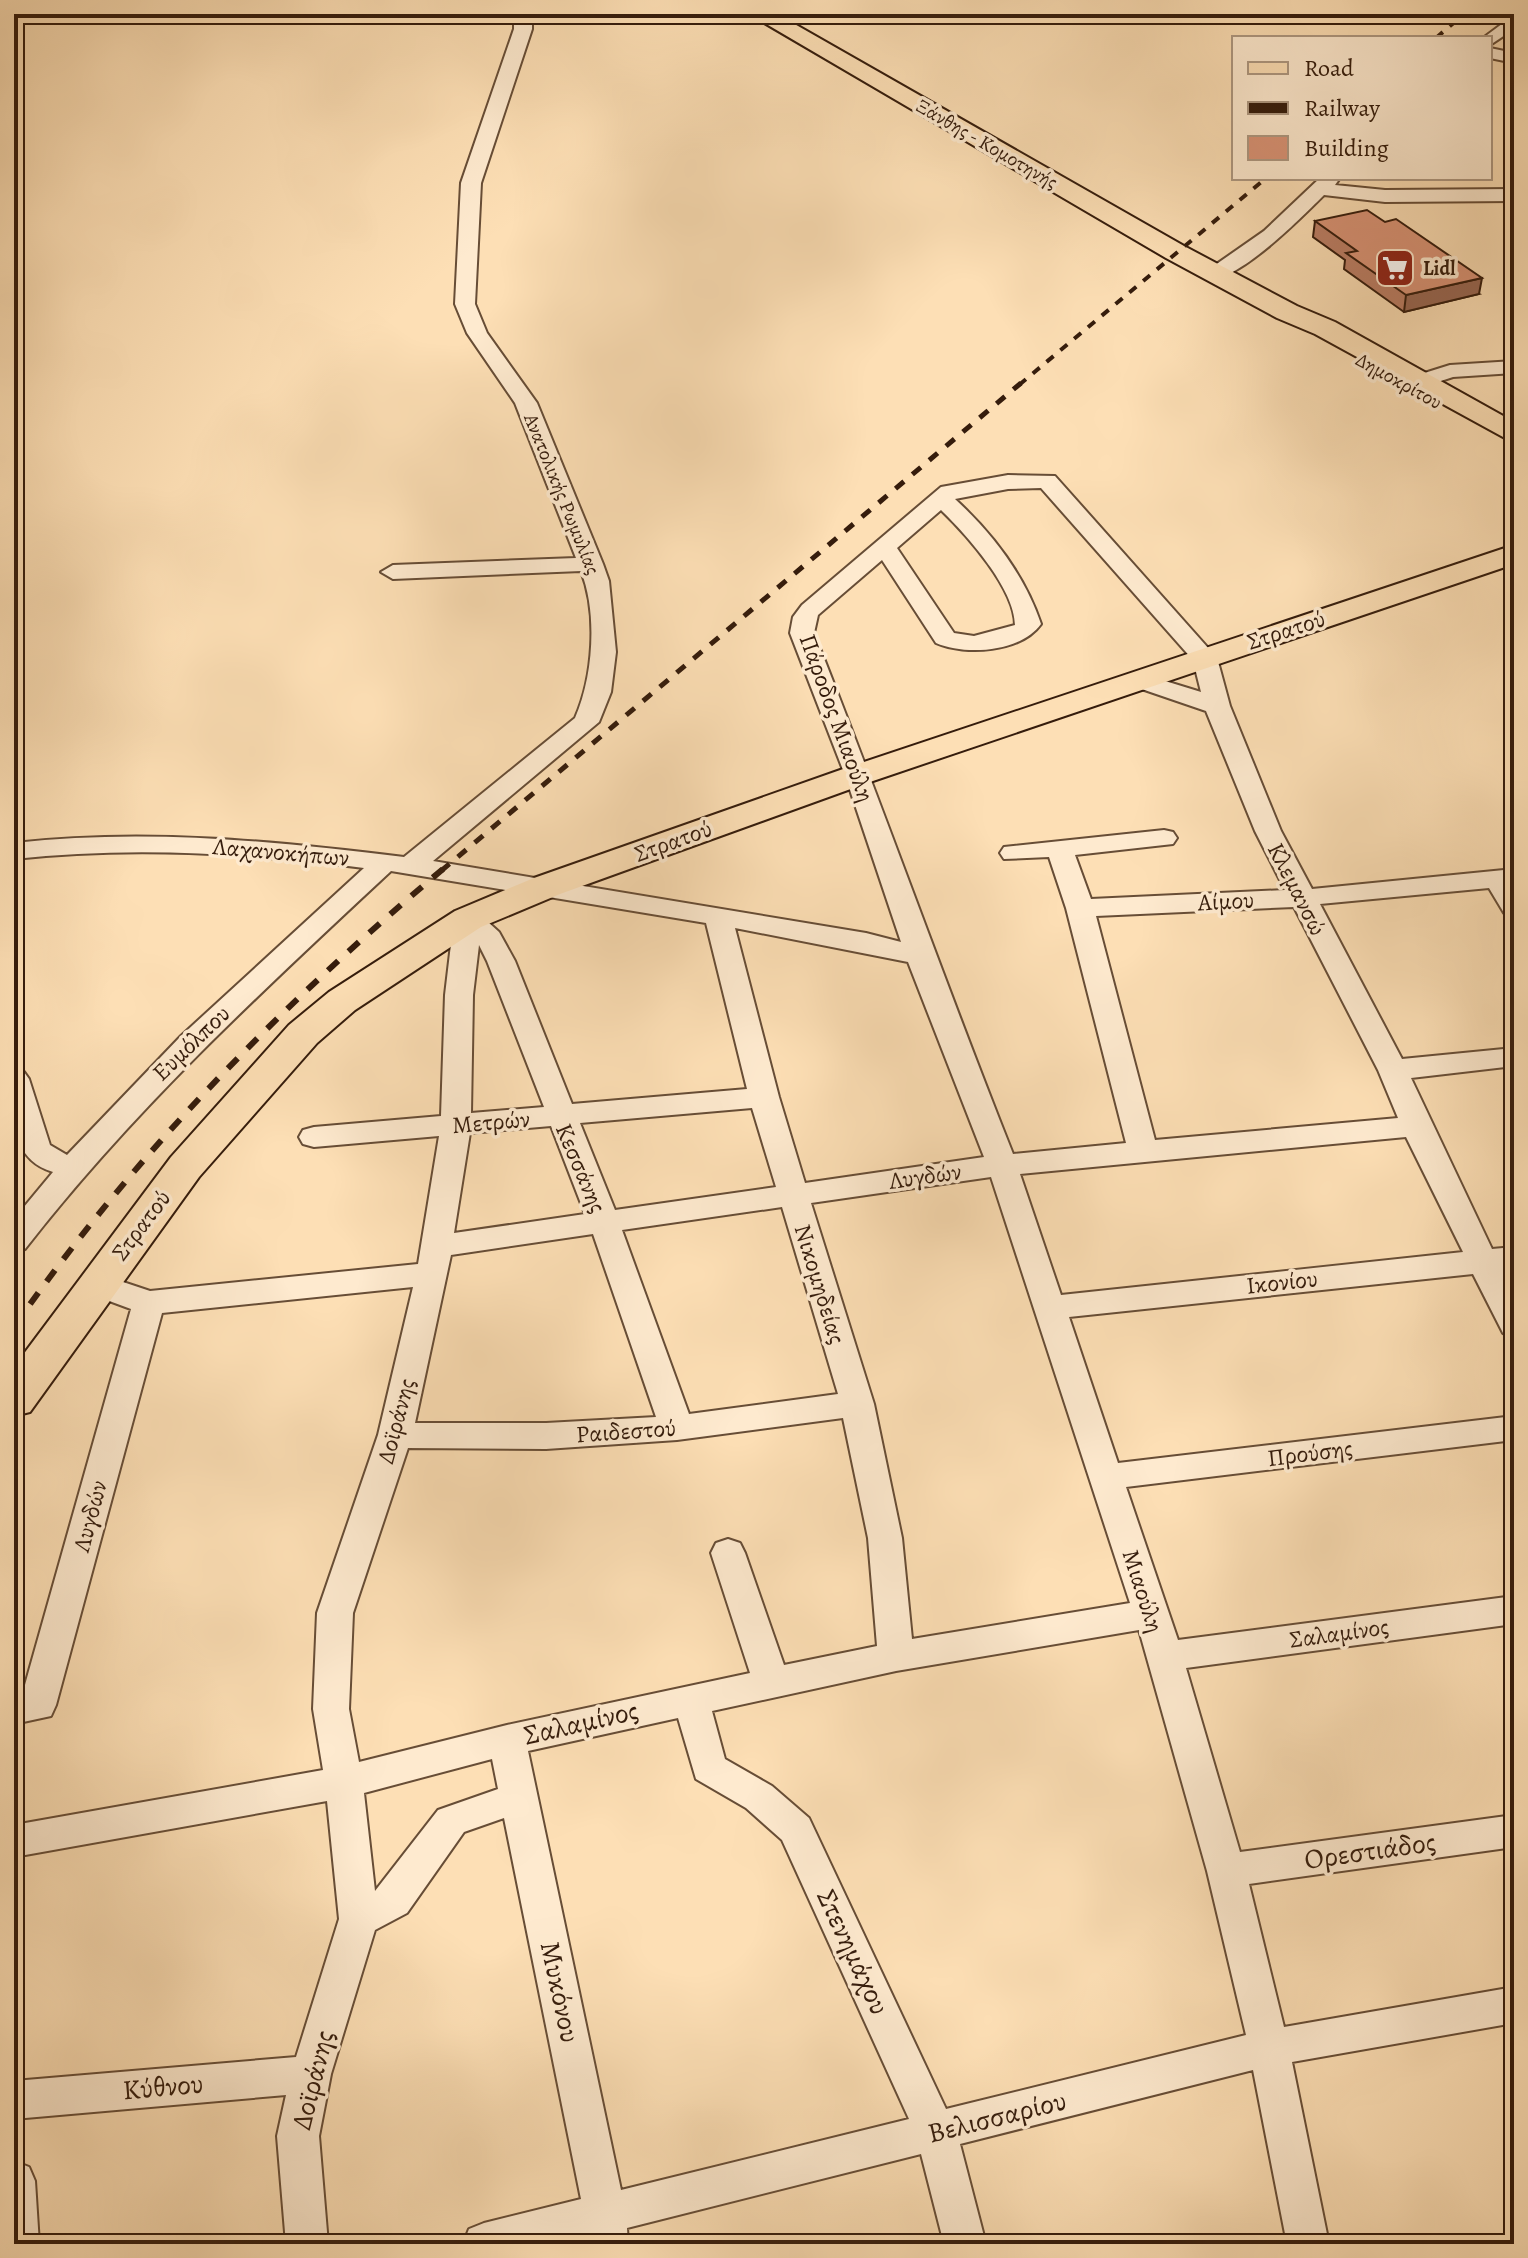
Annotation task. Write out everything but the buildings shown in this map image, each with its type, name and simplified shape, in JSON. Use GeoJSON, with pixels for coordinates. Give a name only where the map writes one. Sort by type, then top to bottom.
{"type":"FeatureCollection","features":[{"type":"Feature","properties":{"kind":"main road","name":"Ξάνθης - Κομοτηνής"},"geometry":{"type":"LineString","coordinates":[[760,14],[1215,274]]}},
{"type":"Feature","properties":{"kind":"main road","name":"Δημοκρίτου"},"geometry":{"type":"LineString","coordinates":[[1215,274],[1287,312],[1313,332],[1514,434]]}},
{"type":"Feature","properties":{"kind":"main road","name":"Δημοκρίτου"},"geometry":{"type":"LineString","coordinates":[[1414,383],[1514,446]]}},
{"type":"Feature","properties":{"kind":"main road","name":"Στρατού"},"geometry":{"type":"LineString","coordinates":[[14,1400],[96,1284],[185,1167],[303,1034],[342,1001],[468,919],[547,886],[858,775],[1514,554]]}},
{"type":"Feature","properties":{"kind":"street","name":"Ανατολικής Ρωμυλίας"},"geometry":{"type":"LineString","coordinates":[[398,864],[586,722],[599,692],[604,652],[597,581],[526,403],[477,333],[465,304],[471,183],[523,29],[523,14]]}},
{"type":"Feature","properties":{"kind":"street"},"geometry":{"type":"LineString","coordinates":[[1492,38],[1514,20]]}},
{"type":"Feature","properties":{"kind":"street"},"geometry":{"type":"LineString","coordinates":[[1492,53],[1514,58]]}},
{"type":"Feature","properties":{"kind":"street"},"geometry":{"type":"LineString","coordinates":[[1215,274],[1271,235],[1325,183],[1385,196],[1514,195]]}},
{"type":"Feature","properties":{"kind":"street"},"geometry":{"type":"LineString","coordinates":[[1414,383],[1450,371],[1514,367]]}},
{"type":"Feature","properties":{"kind":"street","name":"Πάροδος Μιαούλη"},"geometry":{"type":"LineString","coordinates":[[920,956],[858,775],[806,644],[802,626],[810,610],[958,489],[1047,481]]}},
{"type":"Feature","properties":{"kind":"street","name":"Κλεμανσώ"},"geometry":{"type":"LineString","coordinates":[[1047,481],[1205,658],[1217,706],[1268,831],[1300,898],[1393,1070],[1416,1126],[1514,1325]]}},
{"type":"Feature","properties":{"kind":"street"},"geometry":{"type":"LineString","coordinates":[[886,548],[945,638],[956,644],[968,644],[1024,630],[1029,624],[1027,615],[995,560],[963,516],[942,499]]}},
{"type":"Feature","properties":{"kind":"street"},"geometry":{"type":"LineString","coordinates":[[393,572],[591,564]]}},
{"type":"Feature","properties":{"kind":"street"},"geometry":{"type":"LineString","coordinates":[[1139,680],[1217,706]]}},
{"type":"Feature","properties":{"kind":"street"},"geometry":{"type":"LineString","coordinates":[[1013,853],[1164,838]]}},
{"type":"Feature","properties":{"kind":"street","name":"Λαχανοκήπων"},"geometry":{"type":"LineString","coordinates":[[14,851],[75,842],[252,847],[547,886]]}},
{"type":"Feature","properties":{"kind":"street"},"geometry":{"type":"LineString","coordinates":[[1060,850],[1080,908],[1143,1151]]}},
{"type":"Feature","properties":{"kind":"street","name":"Ευμόλπου"},"geometry":{"type":"LineString","coordinates":[[18,1229],[149,1084],[398,864]]}},
{"type":"Feature","properties":{"kind":"street"},"geometry":{"type":"LineString","coordinates":[[1506,878],[1514,907]]}},
{"type":"Feature","properties":{"kind":"street","name":"Αίμου"},"geometry":{"type":"LineString","coordinates":[[1080,908],[1300,898],[1506,878]]}},
{"type":"Feature","properties":{"kind":"street"},"geometry":{"type":"LineString","coordinates":[[547,886],[866,942],[920,956]]}},
{"type":"Feature","properties":{"kind":"street","name":"Νικομηδείας"},"geometry":{"type":"LineString","coordinates":[[719,918],[764,1097],[857,1404],[885,1538],[896,1656]]}},
{"type":"Feature","properties":{"kind":"street","name":"Κεσσάνης"},"geometry":{"type":"LineString","coordinates":[[468,919],[489,938],[501,961],[559,1116],[604,1222],[677,1428]]}},
{"type":"Feature","properties":{"kind":"street","name":"Δοϊράνης"},"geometry":{"type":"LineString","coordinates":[[307,2244],[298,2136],[311,2074],[359,1919],[344,1782],[331,1709],[335,1613],[395,1435],[434,1260],[456,1125],[459,995],[468,919]]}},
{"type":"Feature","properties":{"kind":"street","name":"Μιαούλη"},"geometry":{"type":"LineString","coordinates":[[920,956],[1002,1165],[1165,1656],[1226,1871],[1269,2048],[1308,2244]]}},
{"type":"Feature","properties":{"kind":"street"},"geometry":{"type":"LineString","coordinates":[[1393,1070],[1514,1057]]}},
{"type":"Feature","properties":{"kind":"street"},"geometry":{"type":"LineString","coordinates":[[14,1079],[36,1150],[48,1160],[73,1167]]}},
{"type":"Feature","properties":{"kind":"street","name":"Μετρών"},"geometry":{"type":"LineString","coordinates":[[314,1137],[764,1097]]}},
{"type":"Feature","properties":{"kind":"street","name":"Λυγδών"},"geometry":{"type":"LineString","coordinates":[[96,1284],[149,1303],[434,1260],[604,1222],[1002,1165],[1416,1126]]}},
{"type":"Feature","properties":{"kind":"street","name":"Ικονίου"},"geometry":{"type":"LineString","coordinates":[[1049,1308],[1514,1258]]}},
{"type":"Feature","properties":{"kind":"street","name":"Λυγδών"},"geometry":{"type":"LineString","coordinates":[[14,1709],[38,1705],[149,1303]]}},
{"type":"Feature","properties":{"kind":"street","name":"Ραιδεστού"},"geometry":{"type":"LineString","coordinates":[[395,1435],[546,1436],[677,1428],[857,1404]]}},
{"type":"Feature","properties":{"kind":"street","name":"Προύσης"},"geometry":{"type":"LineString","coordinates":[[1105,1477],[1514,1428]]}},
{"type":"Feature","properties":{"kind":"street"},"geometry":{"type":"LineString","coordinates":[[728,1553],[771,1682]]}},
{"type":"Feature","properties":{"kind":"street","name":"Σαλαμίνος"},"geometry":{"type":"LineString","coordinates":[[1165,1656],[1514,1610]]}},
{"type":"Feature","properties":{"kind":"street","name":"Σαλαμίνος"},"geometry":{"type":"LineString","coordinates":[[14,1841],[344,1782],[507,1740],[896,1656],[1151,1614]]}},
{"type":"Feature","properties":{"kind":"street","name":"Στενημάχου"},"geometry":{"type":"LineString","coordinates":[[691,1699],[709,1768],[759,1797],[796,1829],[936,2133],[965,2244]]}},
{"type":"Feature","properties":{"kind":"street","name":"Μυκόνου"},"geometry":{"type":"LineString","coordinates":[[507,1740],[606,2228]]}},
{"type":"Feature","properties":{"kind":"street"},"geometry":{"type":"LineString","coordinates":[[359,1919],[393,1901],[451,1821],[520,1797]]}},
{"type":"Feature","properties":{"kind":"street","name":"Ορεστιάδος"},"geometry":{"type":"LineString","coordinates":[[1226,1871],[1514,1831]]}},
{"type":"Feature","properties":{"kind":"street","name":"Βελισσαρίου"},"geometry":{"type":"LineString","coordinates":[[484,2244],[606,2228],[936,2133],[1269,2048],[1514,2005]]}},
{"type":"Feature","properties":{"kind":"street","name":"Κύθνου"},"geometry":{"type":"LineString","coordinates":[[14,2100],[311,2074]]}},
{"type":"Feature","properties":{"kind":"street"},"geometry":{"type":"LineString","coordinates":[[14,2181],[18,2244]]}},
{"type":"Feature","properties":{"kind":"railway"},"geometry":{"type":"LineString","coordinates":[[1438,36],[1464,14]]}},
{"type":"Feature","properties":{"kind":"railway"},"geometry":{"type":"LineString","coordinates":[[1019,385],[1264,180]]}},
{"type":"Feature","properties":{"kind":"railway"},"geometry":{"type":"LineString","coordinates":[[441,871],[1021,383]]}},
{"type":"Feature","properties":{"kind":"railway"},"geometry":{"type":"LineString","coordinates":[[14,1327],[109,1201],[213,1084],[325,973],[443,869]]}},
{"type":"Feature","properties":{"kind":"place","name":"Lidl"},"geometry":{"type":"Point","coordinates":[1395,268]}}]}
